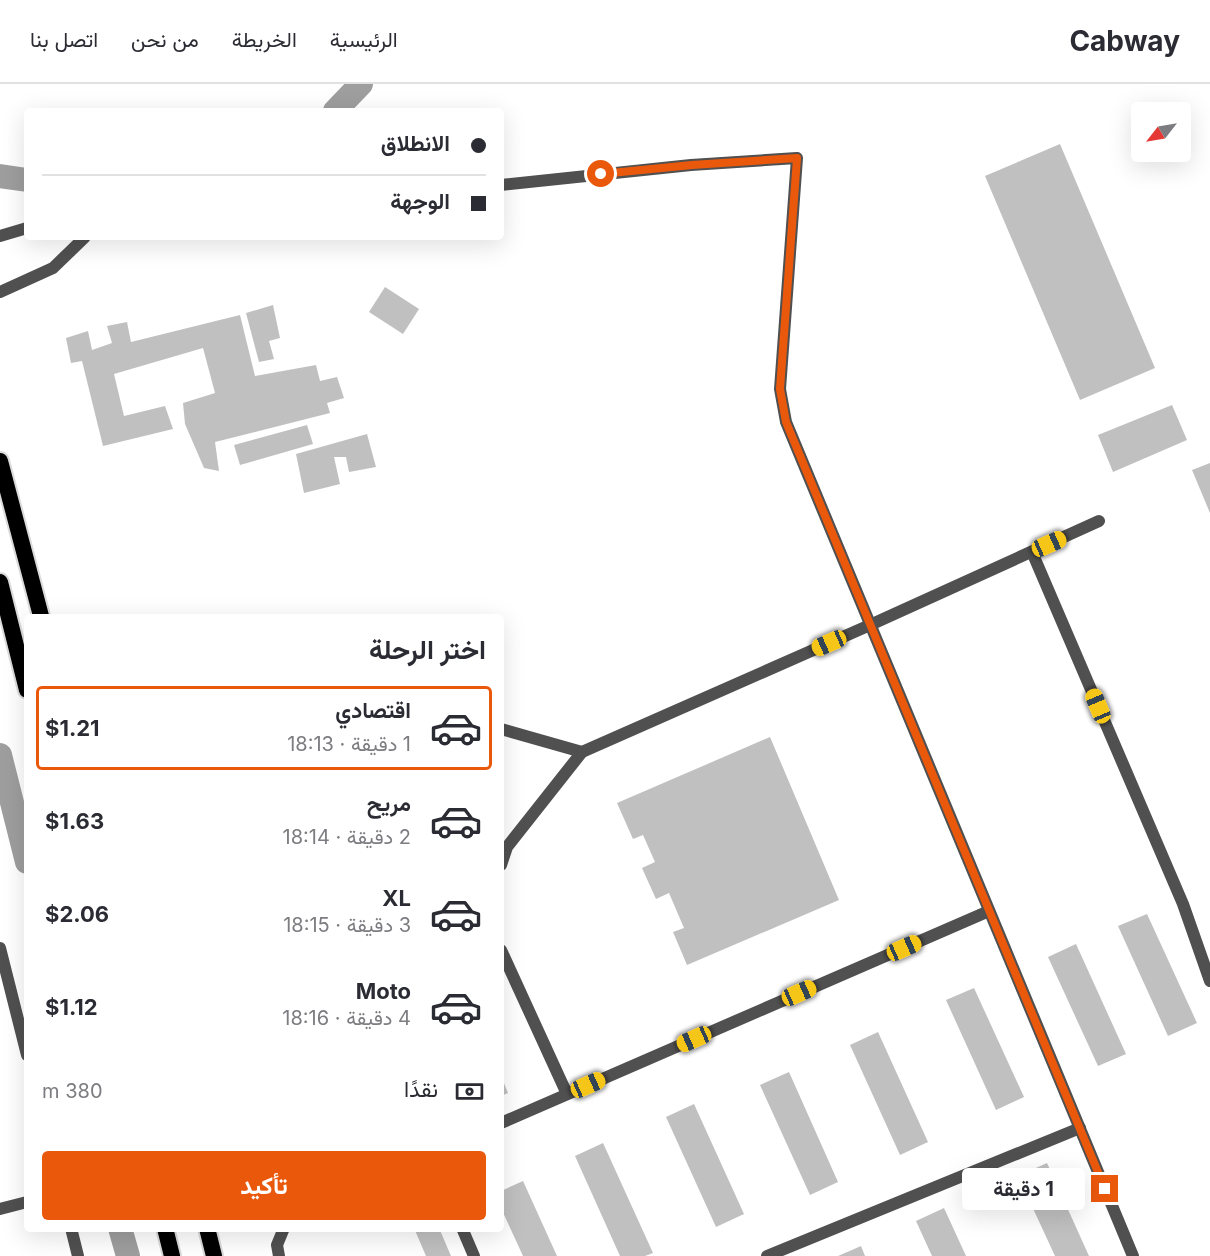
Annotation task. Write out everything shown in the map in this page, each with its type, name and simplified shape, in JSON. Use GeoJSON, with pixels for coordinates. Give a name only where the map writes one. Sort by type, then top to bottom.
{"type":"FeatureCollection","features":[{"type":"Feature","properties":{"kind":"highway"},"geometry":{"type":"LineString","coordinates":[[0,461],[40,614]]}},
{"type":"Feature","properties":{"kind":"highway"},"geometry":{"type":"LineString","coordinates":[[0,582],[24,678]]}},
{"type":"Feature","properties":{"kind":"highway"},"geometry":{"type":"LineString","coordinates":[[166,1232],[172,1256]]}},
{"type":"Feature","properties":{"kind":"highway"},"geometry":{"type":"LineString","coordinates":[[208,1232],[214,1256]]}},
{"type":"Feature","properties":{"kind":"lane"},"geometry":{"type":"LineString","coordinates":[[504,185],[692,165],[797,158],[780,389],[786,422],[1133,1256]]}},
{"type":"Feature","properties":{"kind":"lane"},"geometry":{"type":"LineString","coordinates":[[0,236],[24,229]]}},
{"type":"Feature","properties":{"kind":"lane"},"geometry":{"type":"LineString","coordinates":[[0,292],[53,268],[82,240]]}},
{"type":"Feature","properties":{"kind":"lane"},"geometry":{"type":"LineString","coordinates":[[504,848],[582,752],[1098,521]]}},
{"type":"Feature","properties":{"kind":"lane"},"geometry":{"type":"LineString","coordinates":[[1032,552],[1183,904],[1210,981]]}},
{"type":"Feature","properties":{"kind":"lane"},"geometry":{"type":"LineString","coordinates":[[504,730],[582,752]]}},
{"type":"Feature","properties":{"kind":"lane"},"geometry":{"type":"LineString","coordinates":[[504,1122],[989,911]]}},
{"type":"Feature","properties":{"kind":"lane"},"geometry":{"type":"LineString","coordinates":[[0,948],[24,1043]]}},
{"type":"Feature","properties":{"kind":"lane"},"geometry":{"type":"LineString","coordinates":[[504,957],[567,1094]]}},
{"type":"Feature","properties":{"kind":"lane"},"geometry":{"type":"LineString","coordinates":[[767,1256],[1080,1128]]}},
{"type":"Feature","properties":{"kind":"lane"},"geometry":{"type":"LineString","coordinates":[[0,1209],[24,1203]]}},
{"type":"Feature","properties":{"kind":"lane"},"geometry":{"type":"LineString","coordinates":[[72,1232],[78,1256]]}},
{"type":"Feature","properties":{"kind":"lane"},"geometry":{"type":"LineString","coordinates":[[279,1256],[277,1245],[282,1232]]}},
{"type":"Feature","properties":{"kind":"lane"},"geometry":{"type":"LineString","coordinates":[[464,1232],[474,1256]]}},
{"type":"Feature","properties":{"kind":"building"},"geometry":{"type":"Polygon","coordinates":[[[1060,144],[1155,368],[1080,400],[985,176],[1060,144]]]}},
{"type":"Feature","properties":{"kind":"building"},"geometry":{"type":"Polygon","coordinates":[[[385,287],[419,309],[403,334],[369,312],[385,287]]]}},
{"type":"Feature","properties":{"kind":"building"},"geometry":{"type":"Polygon","coordinates":[[[273,305],[280,338],[269,341],[274,359],[259,362],[246,313],[273,305]]]}},
{"type":"Feature","properties":{"kind":"building"},"geometry":{"type":"Polygon","coordinates":[[[240,315],[255,376],[316,365],[320,381],[337,377],[344,398],[327,403],[330,413],[215,442],[219,471],[204,468],[185,424],[183,403],[215,393],[203,348],[114,374],[124,416],[165,406],[173,429],[103,446],[82,361],[71,363],[66,338],[88,331],[92,350],[112,343],[107,326],[127,322],[131,342],[240,315]]]}},
{"type":"Feature","properties":{"kind":"building"},"geometry":{"type":"Polygon","coordinates":[[[1172,405],[1187,440],[1113,472],[1098,435],[1172,405]]]}},
{"type":"Feature","properties":{"kind":"building"},"geometry":{"type":"Polygon","coordinates":[[[307,425],[313,444],[240,465],[234,445],[307,425]]]}},
{"type":"Feature","properties":{"kind":"building"},"geometry":{"type":"Polygon","coordinates":[[[367,434],[376,467],[349,472],[346,457],[334,457],[340,484],[304,493],[296,454],[367,434]]]}},
{"type":"Feature","properties":{"kind":"building"},"geometry":{"type":"Polygon","coordinates":[[[1210,463],[1210,513],[1192,470],[1210,463]]]}},
{"type":"Feature","properties":{"kind":"building"},"geometry":{"type":"Polygon","coordinates":[[[770,737],[839,900],[687,965],[673,932],[684,928],[669,893],[656,899],[642,868],[655,862],[643,835],[633,839],[617,803],[770,737]]]}},
{"type":"Feature","properties":{"kind":"building"},"geometry":{"type":"Polygon","coordinates":[[[1147,914],[1197,1023],[1168,1036],[1118,926],[1147,914]]]}},
{"type":"Feature","properties":{"kind":"building"},"geometry":{"type":"Polygon","coordinates":[[[1076,944],[1126,1054],[1098,1066],[1048,957],[1076,944]]]}},
{"type":"Feature","properties":{"kind":"building"},"geometry":{"type":"Polygon","coordinates":[[[974,988],[1024,1097],[996,1110],[946,1000],[974,988]]]}},
{"type":"Feature","properties":{"kind":"building"},"geometry":{"type":"Polygon","coordinates":[[[878,1032],[928,1142],[900,1155],[850,1045],[878,1032]]]}},
{"type":"Feature","properties":{"kind":"building"},"geometry":{"type":"Polygon","coordinates":[[[789,1072],[838,1182],[810,1195],[760,1085],[789,1072]]]}},
{"type":"Feature","properties":{"kind":"building"},"geometry":{"type":"Polygon","coordinates":[[[504,1083],[508,1093],[504,1095],[504,1083]]]}},
{"type":"Feature","properties":{"kind":"building"},"geometry":{"type":"Polygon","coordinates":[[[694,1104],[744,1214],[716,1227],[666,1117],[694,1104]]]}},
{"type":"Feature","properties":{"kind":"building"},"geometry":{"type":"Polygon","coordinates":[[[603,1143],[653,1253],[645,1256],[620,1256],[575,1156],[603,1143]]]}},
{"type":"Feature","properties":{"kind":"building"},"geometry":{"type":"Polygon","coordinates":[[[1047,1163],[1089,1256],[1055,1256],[1018,1176],[1047,1163]]]}},
{"type":"Feature","properties":{"kind":"building"},"geometry":{"type":"Polygon","coordinates":[[[523,1181],[557,1256],[523,1256],[504,1215],[504,1190],[523,1181]]]}},
{"type":"Feature","properties":{"kind":"building"},"geometry":{"type":"Polygon","coordinates":[[[944,1208],[966,1256],[932,1256],[916,1221],[944,1208]]]}},
{"type":"Feature","properties":{"kind":"building"},"geometry":{"type":"Polygon","coordinates":[[[416,1232],[441,1232],[451,1256],[426,1256],[416,1232]]]}},
{"type":"Feature","properties":{"kind":"building"},"geometry":{"type":"Polygon","coordinates":[[[861,1246],[865,1256],[838,1256],[861,1246]]]}},
{"type":"Feature","properties":{"kind":"waterway"},"geometry":{"type":"LineString","coordinates":[[338,108],[361,84]]}},
{"type":"Feature","properties":{"kind":"waterway"},"geometry":{"type":"LineString","coordinates":[[0,176],[24,180]]}},
{"type":"Feature","properties":{"kind":"waterway"},"geometry":{"type":"LineString","coordinates":[[0,755],[24,850]]}},
{"type":"Feature","properties":{"kind":"waterway"},"geometry":{"type":"LineString","coordinates":[[121,1232],[128,1256]]}},
{"type":"Feature","properties":{"kind":"route"},"geometry":{"type":"LineString","coordinates":[[601,174],[797,158],[780,389],[786,422],[1105,1189]]}}]}
